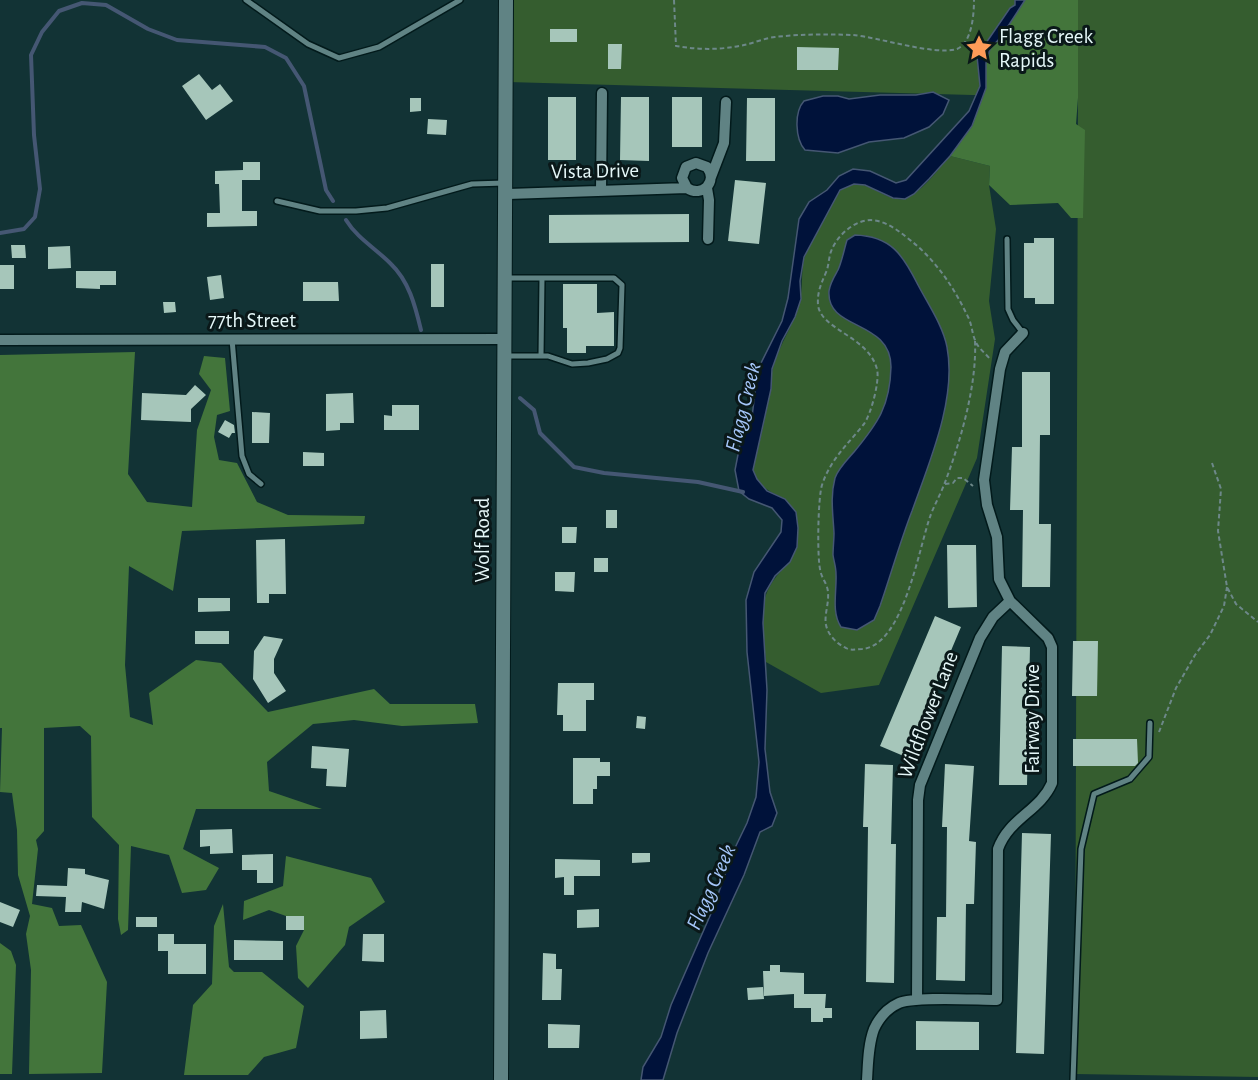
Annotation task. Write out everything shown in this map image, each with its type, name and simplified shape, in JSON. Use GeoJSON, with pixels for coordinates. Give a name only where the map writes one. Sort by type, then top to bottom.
{"type":"FeatureCollection","features":[{"type":"Feature","properties":{"kind":"street","name":"Wolf Road"},"geometry":{"type":"LineString","coordinates":[[501,1080],[506,0]]}},
{"type":"Feature","properties":{"kind":"street"},"geometry":{"type":"LineString","coordinates":[[601,190],[602,93]]}},
{"type":"Feature","properties":{"kind":"street"},"geometry":{"type":"LineString","coordinates":[[709,183],[724,143],[726,102]]}},
{"type":"Feature","properties":{"kind":"street"},"geometry":{"type":"LineString","coordinates":[[687,188],[682,178],[686,167],[691,164],[702,164],[710,172],[708,239]]}},
{"type":"Feature","properties":{"kind":"street","name":"Vista Drive"},"geometry":{"type":"LineString","coordinates":[[505,188],[601,190],[687,188],[697,192],[709,183]]}},
{"type":"Feature","properties":{"kind":"street","name":"Fairway Drive"},"geometry":{"type":"LineString","coordinates":[[867,1080],[870,1043],[880,1018],[888,1009],[901,1002],[917,1000],[997,1000],[998,849],[1008,829],[1042,799],[1052,783],[1052,647],[1048,638],[1010,600],[999,579],[997,537],[985,493],[984,480],[1000,369],[1005,352],[1023,333]]}},
{"type":"Feature","properties":{"kind":"street","name":"77th Street"},"geometry":{"type":"LineString","coordinates":[[0,340],[504,339]]}},
{"type":"Feature","properties":{"kind":"street","name":"Wildflower Lane"},"geometry":{"type":"LineString","coordinates":[[917,1000],[918,800],[920,786],[980,638],[993,617],[1010,600]]}},
{"type":"Feature","properties":{"kind":"lane"},"geometry":{"type":"LineString","coordinates":[[246,0],[308,44],[339,58],[379,47],[460,0]]}},
{"type":"Feature","properties":{"kind":"lane"},"geometry":{"type":"LineString","coordinates":[[277,201],[320,211],[356,211],[387,208],[472,184],[505,188]]}},
{"type":"Feature","properties":{"kind":"lane"},"geometry":{"type":"LineString","coordinates":[[1007,239],[1008,309],[1023,333]]}},
{"type":"Feature","properties":{"kind":"lane"},"geometry":{"type":"LineString","coordinates":[[504,278],[614,278],[622,285],[618,353],[607,359],[572,364],[548,356],[504,356]]}},
{"type":"Feature","properties":{"kind":"lane"},"geometry":{"type":"LineString","coordinates":[[541,356],[542,278]]}},
{"type":"Feature","properties":{"kind":"lane"},"geometry":{"type":"LineString","coordinates":[[232,339],[242,456],[249,474],[261,484]]}},
{"type":"Feature","properties":{"kind":"lane"},"geometry":{"type":"LineString","coordinates":[[1073,1080],[1081,849],[1094,794],[1130,779],[1149,757],[1150,723]]}},
{"type":"Feature","properties":{"kind":"path"},"geometry":{"type":"LineString","coordinates":[[674,0],[676,46],[701,50],[729,48],[772,37],[810,35],[854,36],[942,51],[957,49],[967,42],[974,12],[974,0]]}},
{"type":"Feature","properties":{"kind":"path"},"geometry":{"type":"LineString","coordinates":[[876,220],[896,229],[917,245],[948,279],[969,320],[975,341],[974,381],[966,415],[945,484],[931,516],[916,572],[894,624],[876,644],[867,649],[848,650],[832,638],[826,624],[827,584],[820,571],[821,488],[826,473],[843,447],[866,422],[875,393],[878,371],[867,349],[830,323],[818,308],[818,288],[827,270],[831,250],[843,233],[860,222],[876,220]]}},
{"type":"Feature","properties":{"kind":"path"},"geometry":{"type":"LineString","coordinates":[[975,341],[1000,369]]}},
{"type":"Feature","properties":{"kind":"path"},"geometry":{"type":"LineString","coordinates":[[1157,739],[1176,688],[1195,655],[1210,635],[1224,606],[1227,587],[1218,531],[1221,489],[1212,463]]}},
{"type":"Feature","properties":{"kind":"path"},"geometry":{"type":"LineString","coordinates":[[945,484],[953,483],[957,478],[963,478],[985,493]]}},
{"type":"Feature","properties":{"kind":"path"},"geometry":{"type":"LineString","coordinates":[[1227,587],[1236,604],[1258,622]]}},
{"type":"Feature","properties":{"kind":"green space"},"geometry":{"type":"Polygon","coordinates":[[[507,0],[1258,0],[1258,1077],[1075,1074],[1078,98],[505,82],[507,0]]]}},
{"type":"Feature","properties":{"kind":"green space"},"geometry":{"type":"Polygon","coordinates":[[[1025,0],[1078,0],[1076,124],[1085,130],[1083,218],[1071,218],[1058,203],[1010,205],[989,185],[990,166],[950,156],[972,126],[986,88],[986,63],[990,49],[1001,37],[1025,0]]]}},
{"type":"Feature","properties":{"kind":"green space"},"geometry":{"type":"Polygon","coordinates":[[[950,156],[990,166],[989,185],[996,229],[989,301],[995,339],[977,458],[879,685],[821,693],[766,662],[763,607],[770,585],[790,562],[785,499],[762,485],[753,470],[764,424],[770,380],[779,351],[798,309],[804,259],[840,191],[848,185],[864,185],[895,199],[903,199],[922,187],[950,156]]]}},
{"type":"Feature","properties":{"kind":"green space"},"geometry":{"type":"Polygon","coordinates":[[[135,352],[128,474],[147,502],[192,507],[197,430],[211,390],[199,374],[204,356],[225,358],[230,411],[217,415],[214,437],[219,460],[237,463],[257,502],[288,515],[365,516],[364,524],[182,531],[173,591],[129,566],[125,665],[130,717],[153,725],[149,693],[196,660],[221,663],[268,712],[374,689],[390,704],[475,704],[478,723],[402,726],[354,720],[313,724],[267,762],[269,791],[322,809],[196,809],[183,849],[219,868],[206,890],[182,893],[169,855],[131,846],[128,930],[121,935],[118,919],[119,845],[92,817],[91,736],[80,726],[44,728],[44,831],[36,840],[38,849],[32,904],[52,908],[59,926],[81,925],[107,982],[102,1073],[29,1074],[31,970],[26,934],[30,916],[18,875],[17,830],[12,793],[0,792],[2,728],[0,728],[0,355],[135,352]]]}},
{"type":"Feature","properties":{"kind":"green space"},"geometry":{"type":"Polygon","coordinates":[[[286,856],[371,878],[385,902],[349,927],[345,945],[308,988],[298,978],[296,946],[304,930],[304,916],[286,916],[269,910],[243,920],[244,901],[283,886],[286,856]]]}},
{"type":"Feature","properties":{"kind":"green space"},"geometry":{"type":"Polygon","coordinates":[[[223,904],[229,967],[234,972],[262,972],[304,1006],[296,1048],[264,1057],[248,1075],[184,1075],[193,1005],[212,984],[214,926],[223,904]]]}},
{"type":"Feature","properties":{"kind":"green space"},"geometry":{"type":"Polygon","coordinates":[[[0,943],[11,951],[16,965],[12,1074],[0,1074],[0,943]]]}},
{"type":"Feature","properties":{"kind":"water"},"geometry":{"type":"Polygon","coordinates":[[[1015,0],[1025,0],[1001,37],[990,49],[986,63],[986,88],[972,126],[950,156],[914,194],[905,199],[893,198],[865,185],[854,184],[840,190],[804,257],[800,281],[801,299],[772,369],[771,389],[753,470],[767,491],[785,499],[796,512],[798,528],[797,547],[790,562],[775,576],[765,593],[763,623],[767,690],[765,749],[770,792],[777,813],[772,826],[760,832],[744,875],[708,953],[677,1033],[663,1080],[641,1080],[643,1067],[661,1037],[671,1005],[713,909],[732,854],[756,797],[759,762],[747,652],[746,600],[754,572],[781,532],[782,520],[772,508],[749,499],[739,491],[735,470],[743,429],[752,417],[755,392],[752,381],[782,321],[788,298],[799,219],[809,202],[827,190],[839,176],[853,169],[870,171],[896,183],[906,180],[969,111],[980,86],[977,56],[1010,8],[1015,5],[1015,0]]]}},
{"type":"Feature","properties":{"kind":"water"},"geometry":{"type":"Polygon","coordinates":[[[933,92],[949,100],[943,114],[929,127],[904,138],[869,142],[838,153],[805,150],[799,139],[797,118],[804,101],[823,96],[849,99],[933,92]]]}},
{"type":"Feature","properties":{"kind":"water"},"geometry":{"type":"Polygon","coordinates":[[[855,235],[867,236],[887,243],[901,256],[942,331],[947,347],[949,367],[945,409],[940,430],[880,606],[874,620],[857,630],[841,627],[836,615],[833,485],[838,471],[870,432],[881,413],[888,393],[891,367],[888,352],[881,340],[837,313],[831,304],[830,285],[839,267],[847,240],[855,235]]]}},
{"type":"Feature","properties":{"kind":"building"},"geometry":{"type":"Polygon","coordinates":[[[550,29],[577,29],[577,42],[550,42],[550,29]]]}},
{"type":"Feature","properties":{"kind":"building"},"geometry":{"type":"Polygon","coordinates":[[[608,44],[622,44],[621,69],[608,69],[608,44]]]}},
{"type":"Feature","properties":{"kind":"building"},"geometry":{"type":"Polygon","coordinates":[[[797,47],[839,48],[838,70],[797,70],[797,47]]]}},
{"type":"Feature","properties":{"kind":"building"},"geometry":{"type":"Polygon","coordinates":[[[199,74],[212,90],[220,84],[233,101],[206,120],[182,86],[199,74]]]}},
{"type":"Feature","properties":{"kind":"building"},"geometry":{"type":"Polygon","coordinates":[[[548,97],[576,97],[576,160],[548,160],[548,97]]]}},
{"type":"Feature","properties":{"kind":"building"},"geometry":{"type":"Polygon","coordinates":[[[621,97],[649,97],[649,161],[620,160],[621,97]]]}},
{"type":"Feature","properties":{"kind":"building"},"geometry":{"type":"Polygon","coordinates":[[[672,97],[702,97],[702,147],[672,147],[672,97]]]}},
{"type":"Feature","properties":{"kind":"building"},"geometry":{"type":"Polygon","coordinates":[[[410,98],[421,98],[421,111],[410,112],[410,98]]]}},
{"type":"Feature","properties":{"kind":"building"},"geometry":{"type":"Polygon","coordinates":[[[747,98],[775,98],[775,161],[746,161],[747,98]]]}},
{"type":"Feature","properties":{"kind":"building"},"geometry":{"type":"Polygon","coordinates":[[[428,119],[447,120],[446,135],[427,134],[428,119]]]}},
{"type":"Feature","properties":{"kind":"building"},"geometry":{"type":"Polygon","coordinates":[[[243,162],[260,162],[260,180],[242,180],[242,211],[257,211],[257,226],[207,227],[207,213],[220,213],[219,184],[215,184],[215,171],[243,170],[243,162]]]}},
{"type":"Feature","properties":{"kind":"building"},"geometry":{"type":"Polygon","coordinates":[[[735,180],[766,183],[759,244],[728,241],[735,180]]]}},
{"type":"Feature","properties":{"kind":"building"},"geometry":{"type":"Polygon","coordinates":[[[689,214],[689,242],[549,243],[549,215],[689,214]]]}},
{"type":"Feature","properties":{"kind":"building"},"geometry":{"type":"Polygon","coordinates":[[[1034,238],[1054,238],[1054,304],[1035,304],[1035,298],[1024,298],[1024,243],[1034,243],[1034,238]]]}},
{"type":"Feature","properties":{"kind":"building"},"geometry":{"type":"Polygon","coordinates":[[[11,245],[25,245],[26,258],[12,258],[11,245]]]}},
{"type":"Feature","properties":{"kind":"building"},"geometry":{"type":"Polygon","coordinates":[[[70,246],[71,268],[48,269],[48,247],[70,246]]]}},
{"type":"Feature","properties":{"kind":"building"},"geometry":{"type":"Polygon","coordinates":[[[431,264],[444,264],[444,307],[431,307],[431,264]]]}},
{"type":"Feature","properties":{"kind":"building"},"geometry":{"type":"Polygon","coordinates":[[[0,265],[14,265],[14,289],[0,289],[0,265]]]}},
{"type":"Feature","properties":{"kind":"building"},"geometry":{"type":"Polygon","coordinates":[[[76,271],[116,271],[116,285],[100,285],[100,289],[76,288],[76,271]]]}},
{"type":"Feature","properties":{"kind":"building"},"geometry":{"type":"Polygon","coordinates":[[[221,275],[224,298],[210,300],[207,277],[221,275]]]}},
{"type":"Feature","properties":{"kind":"building"},"geometry":{"type":"Polygon","coordinates":[[[303,282],[338,282],[339,301],[303,301],[303,282]]]}},
{"type":"Feature","properties":{"kind":"building"},"geometry":{"type":"Polygon","coordinates":[[[563,284],[597,284],[597,313],[614,312],[614,346],[586,346],[586,353],[567,353],[567,328],[563,328],[563,284]]]}},
{"type":"Feature","properties":{"kind":"building"},"geometry":{"type":"Polygon","coordinates":[[[163,302],[175,302],[176,312],[164,313],[163,302]]]}},
{"type":"Feature","properties":{"kind":"building"},"geometry":{"type":"Polygon","coordinates":[[[1022,372],[1050,372],[1050,435],[1040,435],[1039,524],[1051,524],[1050,587],[1022,587],[1023,510],[1010,510],[1012,447],[1022,447],[1022,372]]]}},
{"type":"Feature","properties":{"kind":"building"},"geometry":{"type":"Polygon","coordinates":[[[195,385],[206,395],[191,409],[191,422],[141,420],[142,393],[186,395],[195,385]]]}},
{"type":"Feature","properties":{"kind":"building"},"geometry":{"type":"Polygon","coordinates":[[[353,393],[354,423],[340,423],[340,430],[326,431],[326,394],[353,393]]]}},
{"type":"Feature","properties":{"kind":"building"},"geometry":{"type":"Polygon","coordinates":[[[392,405],[419,405],[419,430],[384,430],[384,415],[392,416],[392,405]]]}},
{"type":"Feature","properties":{"kind":"building"},"geometry":{"type":"Polygon","coordinates":[[[252,412],[270,413],[269,443],[252,443],[252,412]]]}},
{"type":"Feature","properties":{"kind":"building"},"geometry":{"type":"Polygon","coordinates":[[[225,420],[234,425],[235,433],[232,433],[229,438],[218,432],[225,420]]]}},
{"type":"Feature","properties":{"kind":"building"},"geometry":{"type":"Polygon","coordinates":[[[303,452],[324,453],[324,466],[303,466],[303,452]]]}},
{"type":"Feature","properties":{"kind":"building"},"geometry":{"type":"Polygon","coordinates":[[[606,510],[617,510],[617,528],[606,528],[606,510]]]}},
{"type":"Feature","properties":{"kind":"building"},"geometry":{"type":"Polygon","coordinates":[[[562,527],[577,527],[576,543],[562,543],[562,527]]]}},
{"type":"Feature","properties":{"kind":"building"},"geometry":{"type":"Polygon","coordinates":[[[285,539],[286,594],[269,594],[269,603],[257,603],[256,540],[285,539]]]}},
{"type":"Feature","properties":{"kind":"building"},"geometry":{"type":"Polygon","coordinates":[[[947,545],[976,545],[977,607],[948,608],[947,545]]]}},
{"type":"Feature","properties":{"kind":"building"},"geometry":{"type":"Polygon","coordinates":[[[594,558],[608,558],[608,572],[594,572],[594,558]]]}},
{"type":"Feature","properties":{"kind":"building"},"geometry":{"type":"Polygon","coordinates":[[[555,572],[575,572],[574,592],[555,591],[555,572]]]}},
{"type":"Feature","properties":{"kind":"building"},"geometry":{"type":"Polygon","coordinates":[[[198,598],[230,598],[230,611],[198,612],[198,598]]]}},
{"type":"Feature","properties":{"kind":"building"},"geometry":{"type":"Polygon","coordinates":[[[935,616],[961,627],[906,757],[880,746],[935,616]]]}},
{"type":"Feature","properties":{"kind":"building"},"geometry":{"type":"Polygon","coordinates":[[[195,631],[229,631],[229,644],[195,644],[195,631]]]}},
{"type":"Feature","properties":{"kind":"building"},"geometry":{"type":"Polygon","coordinates":[[[264,636],[283,639],[274,659],[274,673],[286,691],[268,703],[253,679],[254,651],[264,636]]]}},
{"type":"Feature","properties":{"kind":"building"},"geometry":{"type":"Polygon","coordinates":[[[1073,641],[1098,641],[1097,696],[1072,696],[1073,641]]]}},
{"type":"Feature","properties":{"kind":"building"},"geometry":{"type":"Polygon","coordinates":[[[1002,646],[1030,647],[1027,785],[999,785],[1002,646]]]}},
{"type":"Feature","properties":{"kind":"building"},"geometry":{"type":"Polygon","coordinates":[[[558,683],[594,683],[594,700],[586,700],[586,731],[563,731],[563,715],[557,715],[558,683]]]}},
{"type":"Feature","properties":{"kind":"building"},"geometry":{"type":"Polygon","coordinates":[[[637,716],[646,717],[645,729],[636,728],[637,716]]]}},
{"type":"Feature","properties":{"kind":"building"},"geometry":{"type":"Polygon","coordinates":[[[1073,739],[1137,739],[1138,763],[1135,766],[1073,766],[1073,739]]]}},
{"type":"Feature","properties":{"kind":"building"},"geometry":{"type":"Polygon","coordinates":[[[312,746],[349,749],[346,787],[326,786],[327,769],[311,768],[312,746]]]}},
{"type":"Feature","properties":{"kind":"building"},"geometry":{"type":"Polygon","coordinates":[[[573,758],[600,758],[600,762],[610,762],[610,776],[597,776],[597,789],[593,789],[593,804],[573,804],[573,758]]]}},
{"type":"Feature","properties":{"kind":"building"},"geometry":{"type":"Polygon","coordinates":[[[865,764],[893,765],[891,844],[896,844],[894,983],[866,982],[868,827],[863,827],[865,764]]]}},
{"type":"Feature","properties":{"kind":"building"},"geometry":{"type":"Polygon","coordinates":[[[945,764],[974,766],[969,841],[976,842],[974,904],[966,904],[965,981],[936,980],[937,917],[946,917],[947,827],[942,827],[945,764]]]}},
{"type":"Feature","properties":{"kind":"building"},"geometry":{"type":"Polygon","coordinates":[[[232,829],[233,853],[210,854],[210,846],[200,847],[200,830],[232,829]]]}},
{"type":"Feature","properties":{"kind":"building"},"geometry":{"type":"Polygon","coordinates":[[[1022,833],[1051,834],[1044,1054],[1016,1053],[1022,833]]]}},
{"type":"Feature","properties":{"kind":"building"},"geometry":{"type":"Polygon","coordinates":[[[632,853],[650,853],[650,862],[632,863],[632,853]]]}},
{"type":"Feature","properties":{"kind":"building"},"geometry":{"type":"Polygon","coordinates":[[[273,854],[273,883],[257,883],[257,870],[242,870],[242,855],[273,854]]]}},
{"type":"Feature","properties":{"kind":"building"},"geometry":{"type":"Polygon","coordinates":[[[555,859],[600,860],[600,876],[574,876],[574,895],[564,895],[564,877],[555,878],[555,859]]]}},
{"type":"Feature","properties":{"kind":"building"},"geometry":{"type":"Polygon","coordinates":[[[68,868],[85,869],[85,874],[109,880],[104,909],[82,902],[81,912],[65,912],[66,897],[36,896],[37,885],[67,886],[68,868]]]}},
{"type":"Feature","properties":{"kind":"building"},"geometry":{"type":"Polygon","coordinates":[[[0,902],[20,910],[13,927],[0,922],[0,902]]]}},
{"type":"Feature","properties":{"kind":"building"},"geometry":{"type":"Polygon","coordinates":[[[599,909],[599,927],[577,928],[577,910],[599,909]]]}},
{"type":"Feature","properties":{"kind":"building"},"geometry":{"type":"Polygon","coordinates":[[[286,916],[304,916],[304,930],[286,930],[286,916]]]}},
{"type":"Feature","properties":{"kind":"building"},"geometry":{"type":"Polygon","coordinates":[[[136,917],[157,917],[157,927],[136,927],[136,917]]]}},
{"type":"Feature","properties":{"kind":"building"},"geometry":{"type":"Polygon","coordinates":[[[158,934],[174,934],[174,944],[206,944],[206,974],[168,974],[168,951],[158,951],[158,934]]]}},
{"type":"Feature","properties":{"kind":"building"},"geometry":{"type":"Polygon","coordinates":[[[363,934],[384,934],[384,962],[362,961],[363,934]]]}},
{"type":"Feature","properties":{"kind":"building"},"geometry":{"type":"Polygon","coordinates":[[[234,940],[283,941],[283,960],[234,960],[234,940]]]}},
{"type":"Feature","properties":{"kind":"building"},"geometry":{"type":"Polygon","coordinates":[[[543,953],[556,954],[556,969],[562,969],[561,1000],[542,1000],[543,953]]]}},
{"type":"Feature","properties":{"kind":"building"},"geometry":{"type":"Polygon","coordinates":[[[770,965],[780,965],[780,972],[804,973],[804,994],[826,994],[825,1008],[832,1008],[832,1018],[823,1018],[823,1022],[811,1022],[811,1008],[794,1008],[794,994],[764,996],[763,971],[770,971],[770,965]]]}},
{"type":"Feature","properties":{"kind":"building"},"geometry":{"type":"Polygon","coordinates":[[[763,987],[764,999],[748,1000],[747,988],[763,987]]]}},
{"type":"Feature","properties":{"kind":"building"},"geometry":{"type":"Polygon","coordinates":[[[386,1010],[387,1038],[360,1039],[360,1011],[386,1010]]]}},
{"type":"Feature","properties":{"kind":"building"},"geometry":{"type":"Polygon","coordinates":[[[916,1021],[979,1022],[979,1050],[916,1050],[916,1021]]]}},
{"type":"Feature","properties":{"kind":"building"},"geometry":{"type":"Polygon","coordinates":[[[548,1024],[580,1025],[579,1048],[548,1048],[548,1024]]]}},
{"type":"Feature","properties":{"kind":"waterway"},"geometry":{"type":"LineString","coordinates":[[0,233],[24,229],[35,217],[40,189],[34,135],[31,55],[42,32],[59,11],[82,3],[106,5],[148,29],[177,40],[265,47],[286,58],[304,86],[326,190],[333,201]]}},
{"type":"Feature","properties":{"kind":"waterway"},"geometry":{"type":"LineString","coordinates":[[346,220],[355,232],[397,270],[414,303],[421,330]]}},
{"type":"Feature","properties":{"kind":"waterway"},"geometry":{"type":"LineString","coordinates":[[520,398],[534,410],[540,433],[574,467],[604,473],[698,482],[743,492]]}},
{"type":"Feature","properties":{"kind":"place","name":"Flagg Creek Rapids"},"geometry":{"type":"Point","coordinates":[979,48]}},
{"type":"Feature","properties":{"kind":"water label","name":"Flagg Creek"},"geometry":{"type":"Point","coordinates":[743,407]}},
{"type":"Feature","properties":{"kind":"water label","name":"Flagg Creek"},"geometry":{"type":"Point","coordinates":[711,887]}}]}
